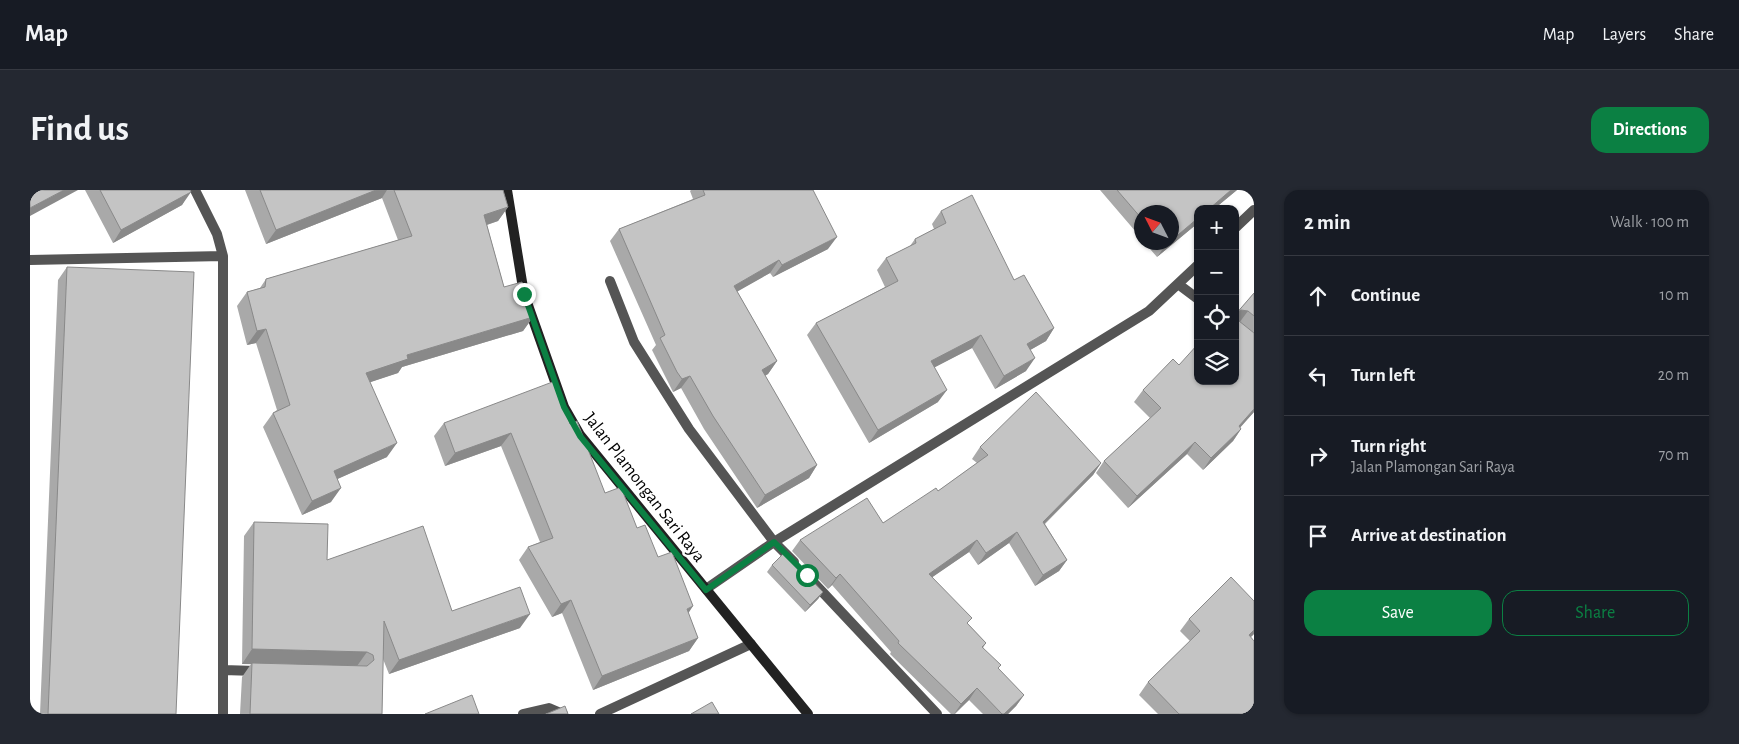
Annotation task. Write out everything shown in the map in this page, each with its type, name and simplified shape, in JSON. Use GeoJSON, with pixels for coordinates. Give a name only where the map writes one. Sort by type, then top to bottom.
{"type":"FeatureCollection","features":[{"type":"Feature","properties":{"kind":"street"},"geometry":{"type":"LineString","coordinates":[[195,190],[217,234],[223,256],[225,508],[223,714]]}},
{"type":"Feature","properties":{"kind":"street","name":"Jalan Plamongan Sari Raya"},"geometry":{"type":"LineString","coordinates":[[507,190],[524,294],[564,407],[580,436],[808,714]]}},
{"type":"Feature","properties":{"kind":"street"},"geometry":{"type":"LineString","coordinates":[[1239,224],[1254,210]]}},
{"type":"Feature","properties":{"kind":"street"},"geometry":{"type":"LineString","coordinates":[[30,260],[223,256]]}},
{"type":"Feature","properties":{"kind":"street"},"geometry":{"type":"LineString","coordinates":[[706,590],[774,542],[1149,311],[1194,269]]}},
{"type":"Feature","properties":{"kind":"street"},"geometry":{"type":"LineString","coordinates":[[610,281],[639,350],[689,429],[774,542],[936,714]]}},
{"type":"Feature","properties":{"kind":"street"},"geometry":{"type":"LineString","coordinates":[[1178,284],[1194,296]]}},
{"type":"Feature","properties":{"kind":"street"},"geometry":{"type":"LineString","coordinates":[[600,714],[751,644]]}},
{"type":"Feature","properties":{"kind":"street"},"geometry":{"type":"LineString","coordinates":[[223,670],[271,671]]}},
{"type":"Feature","properties":{"kind":"street"},"geometry":{"type":"LineString","coordinates":[[523,714],[549,708],[563,714]]}},
{"type":"Feature","properties":{"kind":"building"},"geometry":{"type":"Polygon","coordinates":[[[30,190],[64,190],[30,208],[30,190]]]}},
{"type":"Feature","properties":{"kind":"building"},"geometry":{"type":"Polygon","coordinates":[[[100,190],[190,190],[191,192],[121,230],[100,190]]]}},
{"type":"Feature","properties":{"kind":"building"},"geometry":{"type":"Polygon","coordinates":[[[260,190],[376,190],[276,230],[260,190]]]}},
{"type":"Feature","properties":{"kind":"building"},"geometry":{"type":"Polygon","coordinates":[[[394,190],[503,190],[508,207],[484,215],[504,287],[522,282],[533,317],[407,355],[408,359],[366,373],[397,443],[334,471],[341,488],[312,501],[273,413],[290,405],[266,329],[257,331],[247,292],[265,287],[266,279],[412,236],[394,190]]]}},
{"type":"Feature","properties":{"kind":"building"},"geometry":{"type":"Polygon","coordinates":[[[703,190],[813,190],[837,237],[782,265],[779,260],[734,286],[777,361],[762,370],[817,465],[765,495],[713,416],[690,376],[682,379],[677,372],[660,338],[665,335],[619,229],[705,195],[703,190]]]}},
{"type":"Feature","properties":{"kind":"building"},"geometry":{"type":"Polygon","coordinates":[[[1117,190],[1231,190],[1214,205],[1194,205],[1194,221],[1179,234],[1179,205],[1134,205],[1134,210],[1117,190]]]}},
{"type":"Feature","properties":{"kind":"building"},"geometry":{"type":"Polygon","coordinates":[[[972,195],[1014,280],[1024,275],[1054,328],[1027,344],[1035,358],[1004,376],[981,335],[931,361],[947,390],[878,430],[816,323],[898,281],[886,258],[916,243],[915,239],[946,223],[941,211],[972,195]]]}},
{"type":"Feature","properties":{"kind":"building"},"geometry":{"type":"Polygon","coordinates":[[[67,267],[194,272],[176,714],[48,714],[67,267]]]}},
{"type":"Feature","properties":{"kind":"building"},"geometry":{"type":"Polygon","coordinates":[[[1254,293],[1254,316],[1248,311],[1239,310],[1254,293]]]}},
{"type":"Feature","properties":{"kind":"building"},"geometry":{"type":"Polygon","coordinates":[[[1239,321],[1254,333],[1254,409],[1239,426],[1241,429],[1211,458],[1195,442],[1137,496],[1104,461],[1161,408],[1143,390],[1173,359],[1179,365],[1194,348],[1194,385],[1239,385],[1239,321]]]}},
{"type":"Feature","properties":{"kind":"building"},"geometry":{"type":"Polygon","coordinates":[[[555,381],[570,424],[577,421],[605,493],[621,487],[637,528],[645,525],[658,557],[672,552],[693,606],[687,609],[698,638],[602,676],[571,600],[561,604],[528,547],[553,538],[511,433],[455,453],[444,423],[555,381]]]}},
{"type":"Feature","properties":{"kind":"building"},"geometry":{"type":"Polygon","coordinates":[[[1036,392],[1101,463],[1043,522],[1067,560],[1043,575],[1017,532],[986,553],[977,540],[929,574],[972,618],[967,623],[986,643],[982,647],[1001,665],[998,668],[1024,695],[1002,714],[977,688],[961,704],[898,643],[899,641],[840,574],[836,578],[800,540],[867,498],[883,523],[936,488],[938,491],[988,455],[980,447],[1036,392]]]}},
{"type":"Feature","properties":{"kind":"building"},"geometry":{"type":"Polygon","coordinates":[[[254,522],[328,524],[327,560],[423,526],[452,611],[520,587],[530,614],[399,660],[384,621],[382,714],[250,714],[252,663],[367,666],[374,660],[373,655],[367,652],[252,649],[254,522]]]}},
{"type":"Feature","properties":{"kind":"building"},"geometry":{"type":"Polygon","coordinates":[[[785,552],[823,592],[810,605],[772,565],[785,552]]]}},
{"type":"Feature","properties":{"kind":"building"},"geometry":{"type":"Polygon","coordinates":[[[1231,577],[1254,601],[1254,630],[1249,635],[1254,641],[1254,706],[1246,714],[1179,714],[1148,682],[1200,631],[1189,619],[1231,577]]]}},
{"type":"Feature","properties":{"kind":"building"},"geometry":{"type":"Polygon","coordinates":[[[472,695],[479,714],[425,714],[472,695]]]}},
{"type":"Feature","properties":{"kind":"building"},"geometry":{"type":"Polygon","coordinates":[[[712,702],[719,714],[691,714],[712,702]]]}},
{"type":"Feature","properties":{"kind":"building"},"geometry":{"type":"Polygon","coordinates":[[[565,706],[568,714],[546,714],[565,706]]]}},
{"type":"Feature","properties":{"kind":"route"},"geometry":{"type":"LineString","coordinates":[[524,294],[564,407],[580,436],[706,590],[774,542],[807,575]]}}]}
